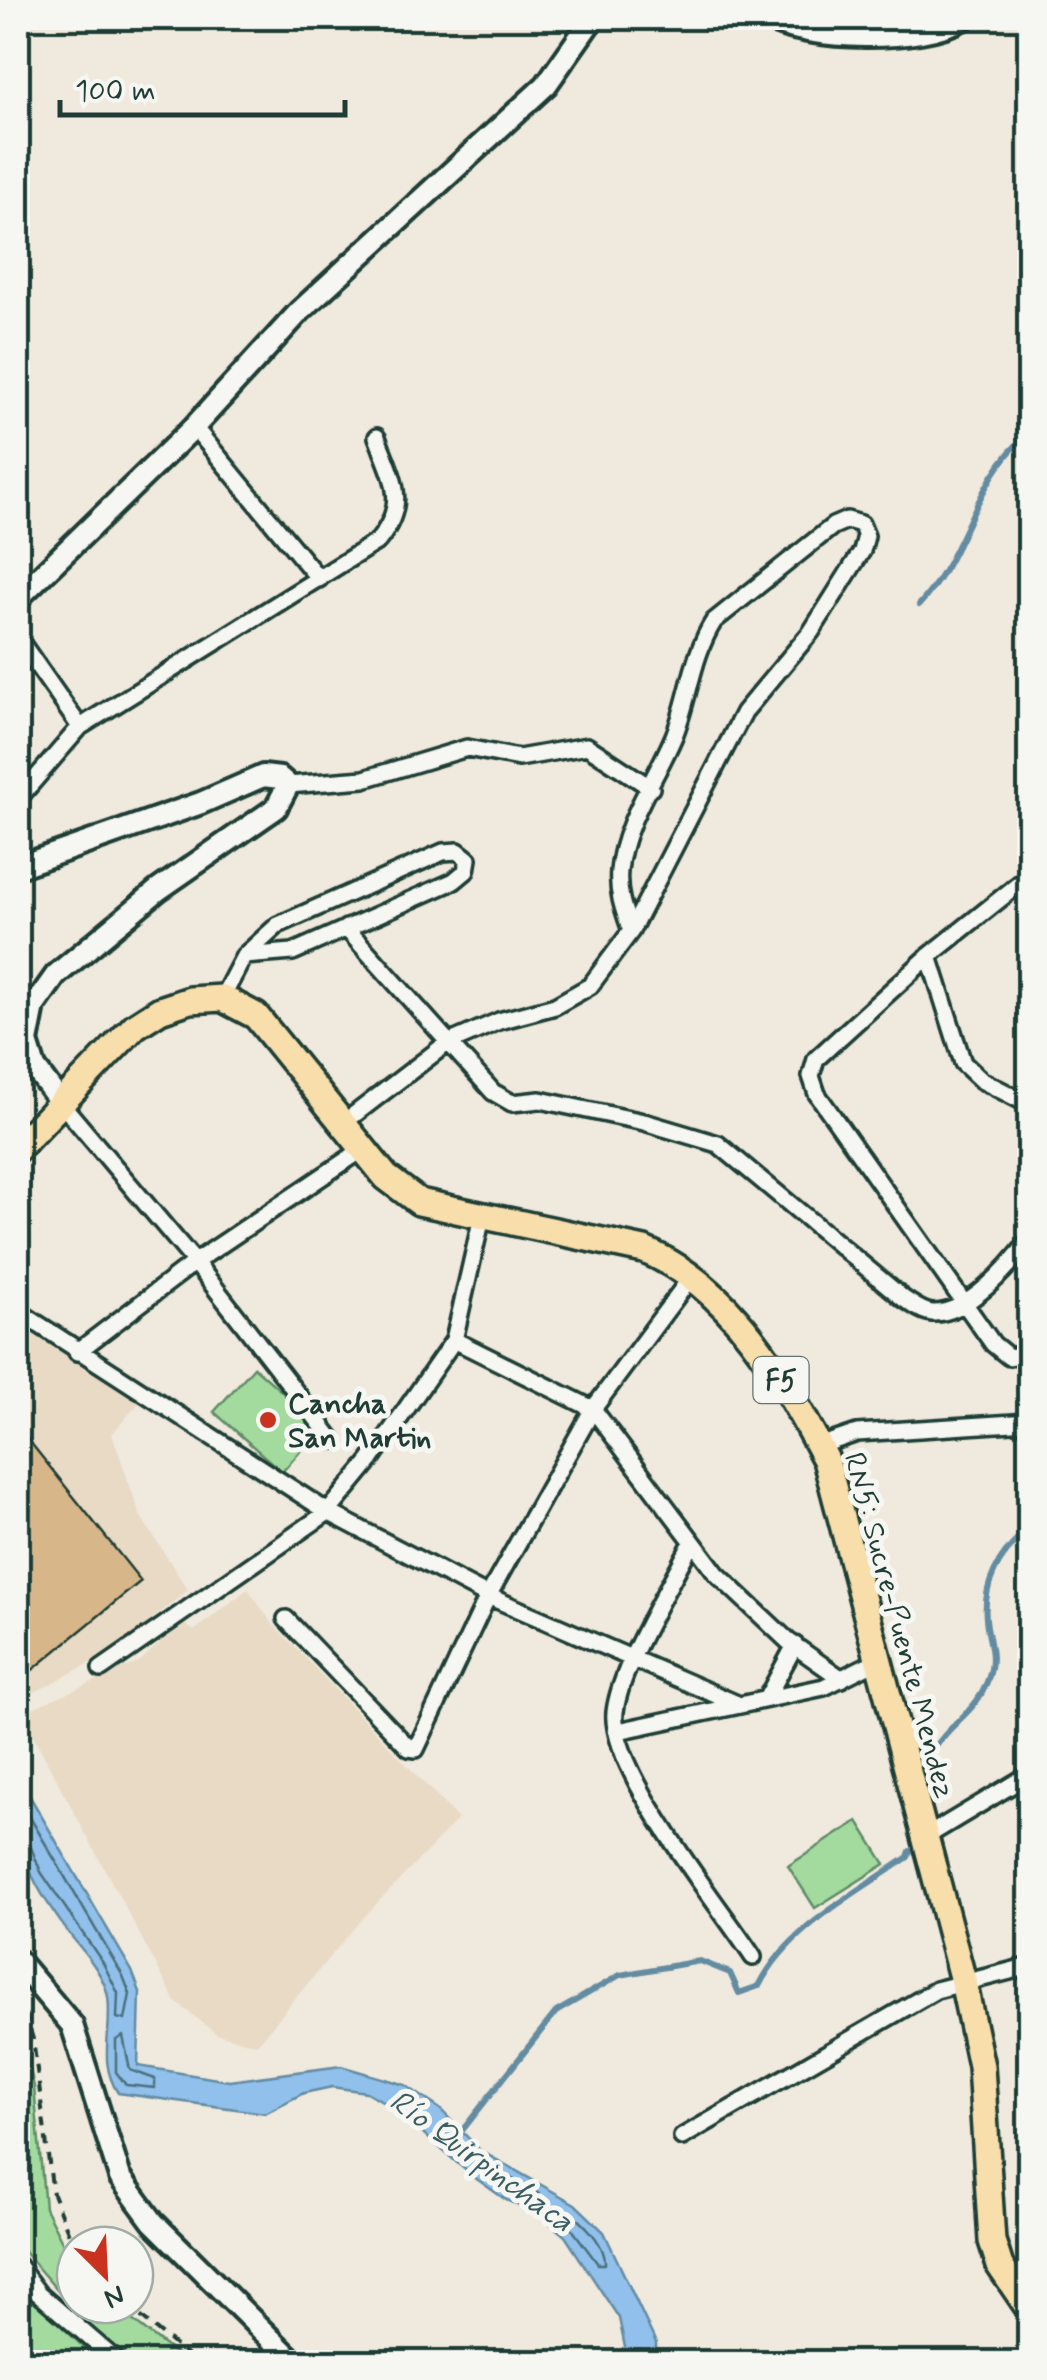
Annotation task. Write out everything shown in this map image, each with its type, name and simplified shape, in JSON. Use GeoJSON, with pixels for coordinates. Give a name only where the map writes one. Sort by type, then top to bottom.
{"type":"FeatureCollection","features":[{"type":"Feature","properties":{"kind":"highway"},"geometry":{"type":"LineString","coordinates":[[18,1148],[135,1026],[160,1010],[190,1000],[222,998]]}},
{"type":"Feature","properties":{"kind":"highway","name":"RN5: Sucre-Puente Mendez"},"geometry":{"type":"LineString","coordinates":[[222,998],[256,1016],[386,1177],[419,1202],[644,1250],[692,1276],[719,1302],[783,1384],[819,1446],[847,1534],[922,1839],[963,1981],[981,2066],[992,2241],[1000,2266],[1030,2310]]}},
{"type":"Feature","properties":{"kind":"street"},"geometry":{"type":"LineString","coordinates":[[18,598],[194,427],[300,311],[546,86],[593,18]]}},
{"type":"Feature","properties":{"kind":"street"},"geometry":{"type":"LineString","coordinates":[[766,18],[813,34],[917,32],[950,26],[964,18]]}},
{"type":"Feature","properties":{"kind":"street"},"geometry":{"type":"LineString","coordinates":[[194,427],[319,580]]}},
{"type":"Feature","properties":{"kind":"street"},"geometry":{"type":"LineString","coordinates":[[18,799],[80,727],[378,541],[396,518],[396,490],[377,437]]}},
{"type":"Feature","properties":{"kind":"street"},"geometry":{"type":"LineString","coordinates":[[342,1124],[446,1044],[499,1021],[556,1006],[590,986],[631,931],[744,712],[811,632],[862,551],[866,536],[862,524],[847,520],[833,526],[714,621],[703,638],[686,700],[627,837],[619,870],[620,900],[631,931]]}},
{"type":"Feature","properties":{"kind":"street"},"geometry":{"type":"LineString","coordinates":[[18,638],[80,727]]}},
{"type":"Feature","properties":{"kind":"street"},"geometry":{"type":"LineString","coordinates":[[288,786],[364,778],[467,748],[519,758],[587,746],[651,788]]}},
{"type":"Feature","properties":{"kind":"street"},"geometry":{"type":"LineString","coordinates":[[18,867],[201,803],[263,776],[280,778],[288,786]]}},
{"type":"Feature","properties":{"kind":"street"},"geometry":{"type":"LineString","coordinates":[[288,786],[276,808],[158,890],[56,975],[34,1006],[26,1073],[61,1104],[195,1262],[332,1440]]}},
{"type":"Feature","properties":{"kind":"street"},"geometry":{"type":"LineString","coordinates":[[222,998],[244,956],[278,925],[443,852],[458,851],[468,859],[466,871],[454,881],[294,952],[244,956]]}},
{"type":"Feature","properties":{"kind":"street"},"geometry":{"type":"LineString","coordinates":[[1030,874],[929,956],[816,1059],[811,1076],[817,1094],[993,1344],[1008,1357],[1030,1353]]}},
{"type":"Feature","properties":{"kind":"street"},"geometry":{"type":"LineString","coordinates":[[346,928],[493,1092],[512,1103],[540,1100],[644,1122],[718,1144],[904,1299],[928,1313],[951,1311],[967,1302],[1030,1239]]}},
{"type":"Feature","properties":{"kind":"street"},"geometry":{"type":"LineString","coordinates":[[929,956],[963,1063],[981,1080],[1030,1105]]}},
{"type":"Feature","properties":{"kind":"street"},"geometry":{"type":"LineString","coordinates":[[77,1352],[195,1262],[363,1150]]}},
{"type":"Feature","properties":{"kind":"street"},"geometry":{"type":"LineString","coordinates":[[102,1670],[328,1512],[370,1461],[454,1340],[482,1216]]}},
{"type":"Feature","properties":{"kind":"street"},"geometry":{"type":"LineString","coordinates":[[286,1618],[409,1748],[416,1748],[488,1596],[593,1410],[692,1276]]}},
{"type":"Feature","properties":{"kind":"street"},"geometry":{"type":"LineString","coordinates":[[18,1311],[328,1512],[488,1596],[738,1704]]}},
{"type":"Feature","properties":{"kind":"street"},"geometry":{"type":"LineString","coordinates":[[454,1340],[593,1410],[717,1574],[795,1645],[842,1678]]}},
{"type":"Feature","properties":{"kind":"street"},"geometry":{"type":"LineString","coordinates":[[819,1446],[857,1432],[1030,1422]]}},
{"type":"Feature","properties":{"kind":"street"},"geometry":{"type":"LineString","coordinates":[[691,1544],[635,1657],[615,1712],[642,1798],[753,1957]]}},
{"type":"Feature","properties":{"kind":"street"},"geometry":{"type":"LineString","coordinates":[[766,1699],[795,1645]]}},
{"type":"Feature","properties":{"kind":"street"},"geometry":{"type":"LineString","coordinates":[[618,1731],[824,1687],[878,1660]]}},
{"type":"Feature","properties":{"kind":"street"},"geometry":{"type":"LineString","coordinates":[[922,1839],[1026,1780]]}},
{"type":"Feature","properties":{"kind":"street"},"geometry":{"type":"LineString","coordinates":[[18,1961],[72,2025],[120,2178],[153,2222],[294,2362]]}},
{"type":"Feature","properties":{"kind":"street"},"geometry":{"type":"LineString","coordinates":[[682,2137],[936,1990],[1030,1966]]}},
{"type":"Feature","properties":{"kind":"street"},"geometry":{"type":"LineString","coordinates":[[18,2266],[38,2292],[118,2362]]}},
{"type":"Feature","properties":{"kind":"path"},"geometry":{"type":"LineString","coordinates":[[18,1986],[34,2040],[53,2194],[65,2225]]}},
{"type":"Feature","properties":{"kind":"path"},"geometry":{"type":"LineString","coordinates":[[151,2325],[195,2362]]}},
{"type":"Feature","properties":{"kind":"shaded area"},"geometry":{"type":"Polygon","coordinates":[[[18,1324],[141,1400],[112,1434],[140,1515],[188,1590],[111,1652],[18,1701],[18,1324]]]}},
{"type":"Feature","properties":{"kind":"shaded area"},"geometry":{"type":"Polygon","coordinates":[[[248,1589],[271,1622],[458,1819],[359,1922],[257,2044],[217,2034],[176,2002],[21,1713],[139,1662],[183,1623],[194,1631],[248,1589]]]}},
{"type":"Feature","properties":{"kind":"green space","name":"Cancha San Martin"},"geometry":{"type":"Polygon","coordinates":[[[254,1367],[322,1427],[282,1472],[214,1412],[254,1367]]]}},
{"type":"Feature","properties":{"kind":"green space"},"geometry":{"type":"Polygon","coordinates":[[[858,1821],[885,1864],[815,1908],[788,1866],[858,1821]]]}},
{"type":"Feature","properties":{"kind":"green space"},"geometry":{"type":"Polygon","coordinates":[[[18,2014],[34,2087],[45,2208],[55,2228],[55,2288],[18,2245],[18,2014]]]}},
{"type":"Feature","properties":{"kind":"green space"},"geometry":{"type":"Polygon","coordinates":[[[18,2284],[55,2320],[55,2325],[61,2325],[99,2362],[18,2362],[18,2284]]]}},
{"type":"Feature","properties":{"kind":"green space"},"geometry":{"type":"Polygon","coordinates":[[[88,2325],[139,2325],[186,2362],[134,2362],[88,2325]]]}},
{"type":"Feature","properties":{"kind":"water","name":"Río Quirpinchaca"},"geometry":{"type":"Polygon","coordinates":[[[18,1776],[132,1971],[140,1992],[138,2066],[229,2081],[341,2066],[405,2085],[440,2109],[481,2151],[575,2204],[604,2232],[656,2343],[656,2362],[628,2362],[619,2318],[565,2236],[541,2216],[506,2200],[471,2175],[393,2107],[366,2092],[332,2087],[304,2093],[265,2113],[118,2093],[108,2069],[106,1988],[32,1875],[19,1823],[18,1776]]]}},
{"type":"Feature","properties":{"kind":"building"},"geometry":{"type":"Polygon","coordinates":[[[18,1427],[141,1581],[24,1677],[18,1669],[18,1427]]]}},
{"type":"Feature","properties":{"kind":"waterway"},"geometry":{"type":"LineString","coordinates":[[919,605],[949,563],[995,472],[1030,432]]}},
{"type":"Feature","properties":{"kind":"waterway"},"geometry":{"type":"LineString","coordinates":[[925,1789],[934,1750],[978,1699],[991,1671],[986,1607],[993,1574],[1020,1537],[1030,1537]]}},
{"type":"Feature","properties":{"kind":"waterway","name":"Río Quirpinchaca"},"geometry":{"type":"LineString","coordinates":[[457,2137],[556,2012],[620,1975],[700,1961],[730,1973],[739,1993],[759,1986],[772,1965],[805,1929],[908,1857],[910,1851]]}},
{"type":"Feature","properties":{"kind":"place","name":"Cancha San Martin"},"geometry":{"type":"Point","coordinates":[268,1420]}}]}
